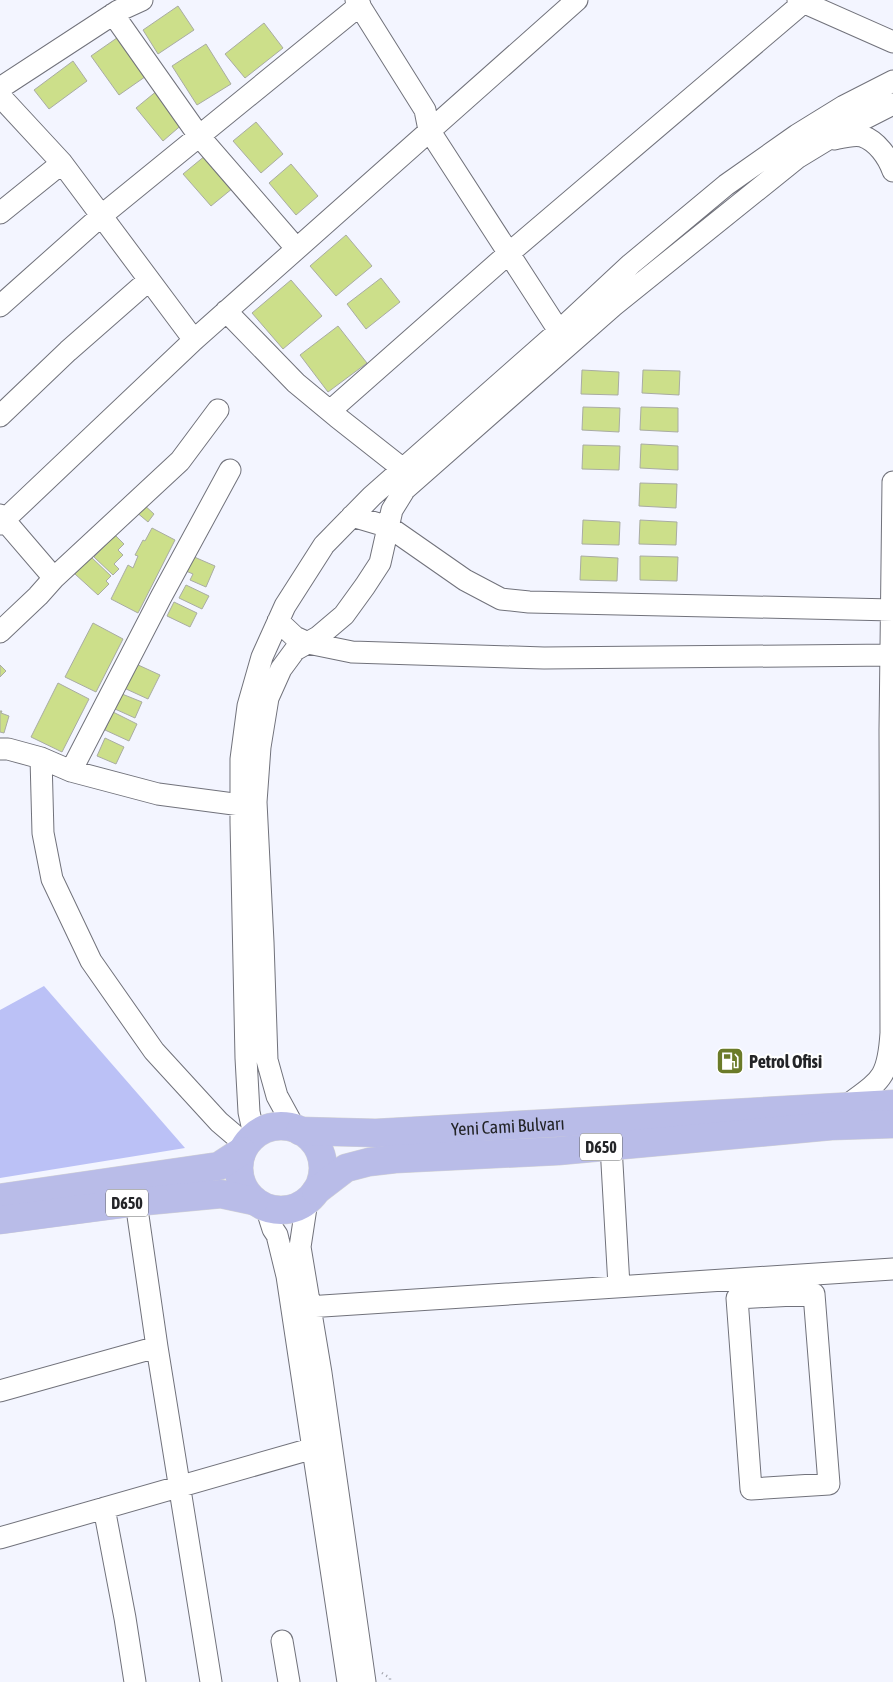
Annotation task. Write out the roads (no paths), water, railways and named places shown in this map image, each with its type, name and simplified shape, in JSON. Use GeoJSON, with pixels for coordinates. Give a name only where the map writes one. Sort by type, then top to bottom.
{"type":"FeatureCollection","features":[{"type":"Feature","properties":{"kind":"main road","name":"Yeni Cami Bulvarı"},"geometry":{"type":"LineString","coordinates":[[298,1130],[336,1133],[386,1132],[578,1123],[893,1104]]}},
{"type":"Feature","properties":{"kind":"main road","name":"Yeni Cami Bulvarı"},"geometry":{"type":"LineString","coordinates":[[311,1196],[346,1168],[369,1162],[558,1151],[831,1126],[893,1124]]}},
{"type":"Feature","properties":{"kind":"main road"},"geometry":{"type":"LineString","coordinates":[[0,1198],[219,1166],[247,1144],[273,1127],[286,1126],[312,1138],[319,1150],[323,1164],[322,1178],[311,1196],[294,1208],[280,1210],[260,1204],[245,1190],[240,1178],[239,1164],[247,1144]]}},
{"type":"Feature","properties":{"kind":"main road","name":"D650"},"geometry":{"type":"LineString","coordinates":[[0,1220],[136,1202],[221,1194],[260,1204]]}},
{"type":"Feature","properties":{"kind":"street"},"geometry":{"type":"LineString","coordinates":[[0,88],[124,5],[142,0]]}},
{"type":"Feature","properties":{"kind":"street"},"geometry":{"type":"LineString","coordinates":[[54,578],[2,520],[226,311],[576,0]]}},
{"type":"Feature","properties":{"kind":"street"},"geometry":{"type":"LineString","coordinates":[[330,411],[508,254],[801,1],[828,6],[893,42]]}},
{"type":"Feature","properties":{"kind":"street"},"geometry":{"type":"LineString","coordinates":[[0,306],[101,216],[358,3],[425,110],[428,130],[559,331]]}},
{"type":"Feature","properties":{"kind":"street"},"geometry":{"type":"LineString","coordinates":[[124,5],[199,136],[296,248]]}},
{"type":"Feature","properties":{"kind":"street"},"geometry":{"type":"LineString","coordinates":[[247,1144],[249,1112],[240,805],[241,759],[248,706],[262,657],[285,606],[324,544],[352,516],[631,264],[726,185],[797,134],[844,106],[893,81]]}},
{"type":"Feature","properties":{"kind":"street"},"geometry":{"type":"LineString","coordinates":[[0,96],[62,162],[194,340]]}},
{"type":"Feature","properties":{"kind":"street"},"geometry":{"type":"LineString","coordinates":[[298,1130],[277,1096],[267,1060],[256,802],[260,747],[268,698],[281,669],[295,650],[318,637],[344,614],[365,586],[380,563],[392,510],[405,489],[613,306],[797,158],[848,127],[893,104]]}},
{"type":"Feature","properties":{"kind":"street"},"geometry":{"type":"LineString","coordinates":[[827,140],[862,136],[874,142],[888,158],[893,171]]}},
{"type":"Feature","properties":{"kind":"street"},"geometry":{"type":"LineString","coordinates":[[0,213],[62,162]]}},
{"type":"Feature","properties":{"kind":"street"},"geometry":{"type":"LineString","coordinates":[[0,416],[68,351],[149,280]]}},
{"type":"Feature","properties":{"kind":"street"},"geometry":{"type":"LineString","coordinates":[[226,311],[296,383],[403,469]]}},
{"type":"Feature","properties":{"kind":"street"},"geometry":{"type":"LineString","coordinates":[[0,632],[54,578],[180,461],[218,410]]}},
{"type":"Feature","properties":{"kind":"street"},"geometry":{"type":"LineString","coordinates":[[71,770],[230,470]]}},
{"type":"Feature","properties":{"kind":"street"},"geometry":{"type":"LineString","coordinates":[[846,1106],[876,1084],[884,1073],[890,1057],[892,1033],[893,482]]}},
{"type":"Feature","properties":{"kind":"street"},"geometry":{"type":"LineString","coordinates":[[352,516],[389,527],[466,580],[501,599],[529,602],[892,610]]}},
{"type":"Feature","properties":{"kind":"street"},"geometry":{"type":"LineString","coordinates":[[278,621],[295,637],[308,643],[352,652],[544,658],[892,655]]}},
{"type":"Feature","properties":{"kind":"street"},"geometry":{"type":"LineString","coordinates":[[0,749],[8,749],[41,758],[71,770],[158,794],[240,805]]}},
{"type":"Feature","properties":{"kind":"street"},"geometry":{"type":"LineString","coordinates":[[41,758],[44,833],[52,879],[91,961],[154,1051],[219,1122],[247,1144]]}},
{"type":"Feature","properties":{"kind":"street"},"geometry":{"type":"LineString","coordinates":[[611,1146],[619,1286]]}},
{"type":"Feature","properties":{"kind":"street"},"geometry":{"type":"LineString","coordinates":[[311,1196],[300,1246],[301,1307],[314,1448],[348,1682]]}},
{"type":"Feature","properties":{"kind":"street"},"geometry":{"type":"LineString","coordinates":[[136,1202],[157,1347],[211,1682]]}},
{"type":"Feature","properties":{"kind":"street"},"geometry":{"type":"LineString","coordinates":[[260,1204],[277,1235],[287,1276],[301,1307],[365,1682]]}},
{"type":"Feature","properties":{"kind":"street"},"geometry":{"type":"LineString","coordinates":[[301,1307],[619,1286],[773,1286],[893,1269]]}},
{"type":"Feature","properties":{"kind":"street"},"geometry":{"type":"LineString","coordinates":[[773,1286],[814,1294],[829,1484],[751,1489],[737,1298],[773,1286]]}},
{"type":"Feature","properties":{"kind":"street"},"geometry":{"type":"LineString","coordinates":[[0,1391],[157,1347]]}},
{"type":"Feature","properties":{"kind":"street"},"geometry":{"type":"LineString","coordinates":[[0,1538],[314,1448]]}},
{"type":"Feature","properties":{"kind":"street"},"geometry":{"type":"LineString","coordinates":[[104,1508],[135,1682]]}},
{"type":"Feature","properties":{"kind":"street"},"geometry":{"type":"LineString","coordinates":[[282,1641],[289,1682]]}},
{"type":"Feature","properties":{"kind":"place","name":"Petrol Ofisi"},"geometry":{"type":"Point","coordinates":[730,1061]}}]}
